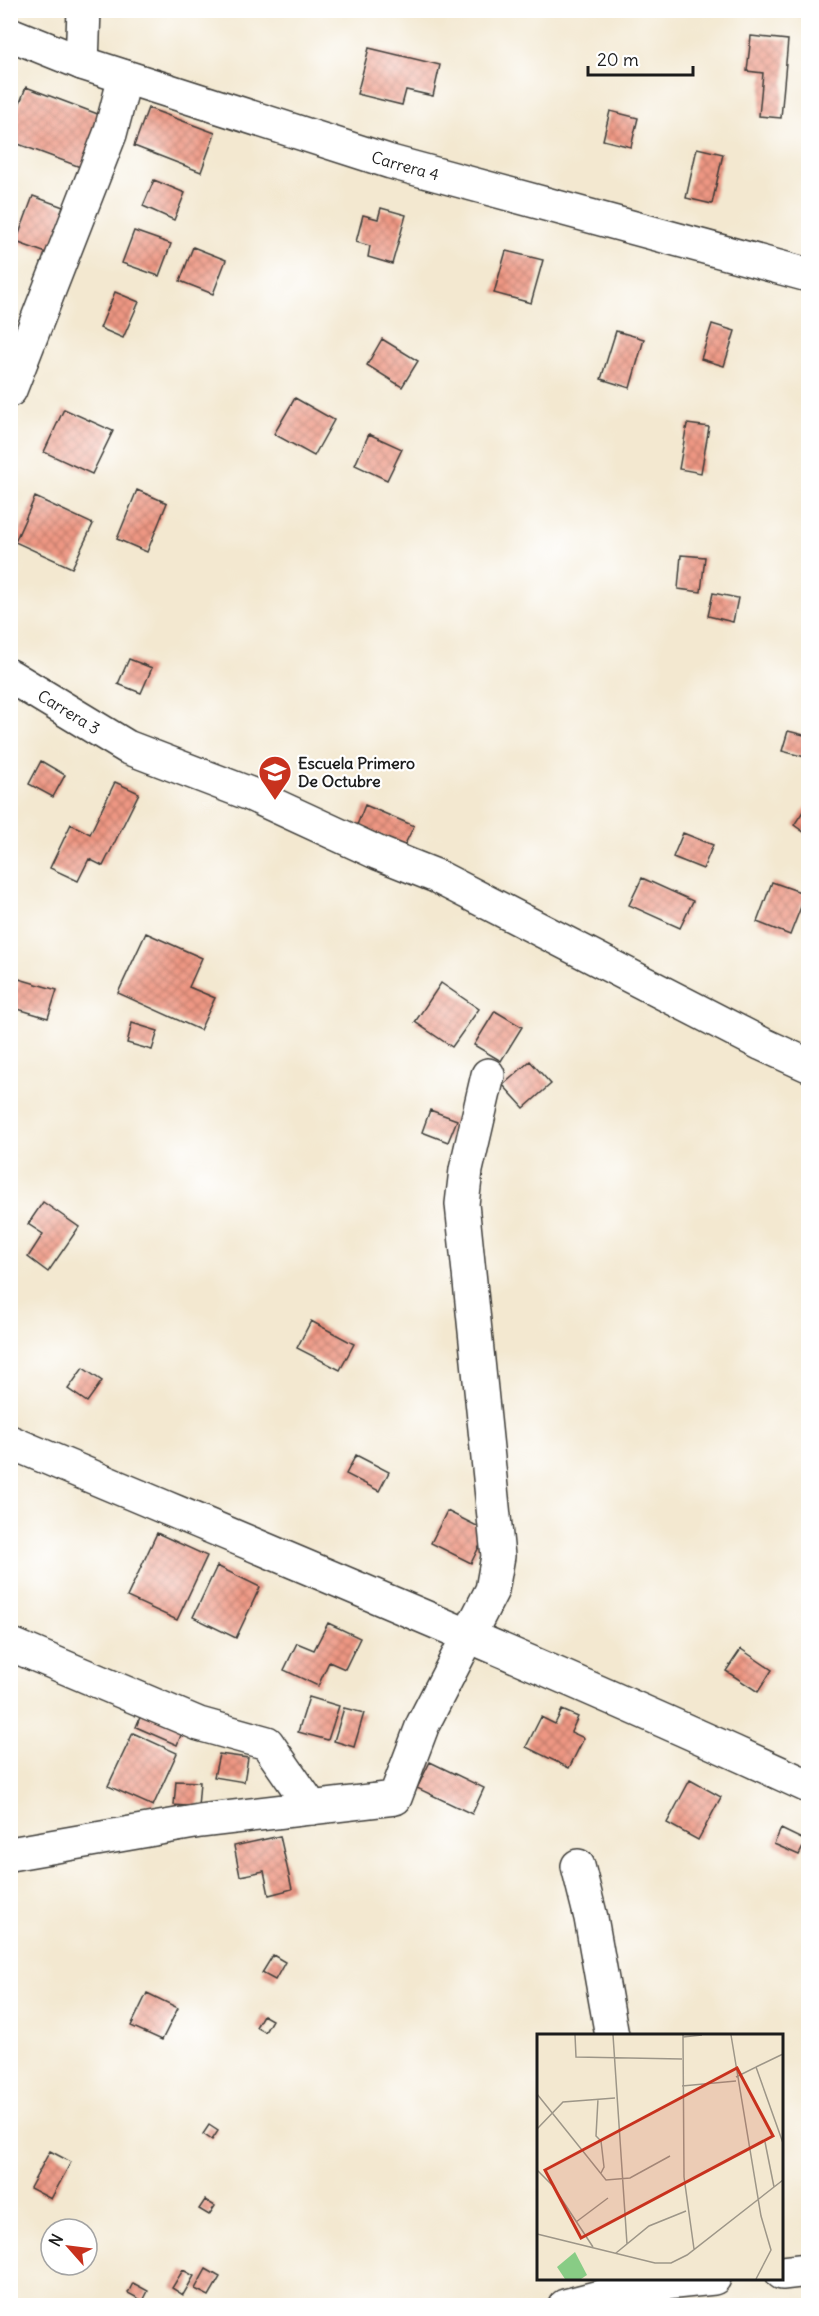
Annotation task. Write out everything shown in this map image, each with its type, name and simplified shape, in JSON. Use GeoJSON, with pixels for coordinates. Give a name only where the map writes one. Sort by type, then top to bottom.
{"type":"FeatureCollection","features":[{"type":"Feature","properties":{"kind":"street"},"geometry":{"type":"LineString","coordinates":[[82,63],[84,10]]}},
{"type":"Feature","properties":{"kind":"street","name":"Carrera 4"},"geometry":{"type":"LineString","coordinates":[[10,34],[125,78],[391,162],[808,275]]}},
{"type":"Feature","properties":{"kind":"street"},"geometry":{"type":"LineString","coordinates":[[10,390],[110,134],[125,78]]}},
{"type":"Feature","properties":{"kind":"street","name":"Carrera 3"},"geometry":{"type":"LineString","coordinates":[[10,676],[127,747],[250,794],[378,853],[436,876],[762,1044],[808,1065]]}},
{"type":"Feature","properties":{"kind":"street"},"geometry":{"type":"LineString","coordinates":[[10,1854],[200,1821],[394,1798],[423,1724],[492,1590],[498,1556],[462,1204],[466,1170],[488,1075]]}},
{"type":"Feature","properties":{"kind":"street"},"geometry":{"type":"LineString","coordinates":[[10,1442],[470,1636],[808,1786]]}},
{"type":"Feature","properties":{"kind":"street"},"geometry":{"type":"LineString","coordinates":[[10,1644],[199,1724],[267,1743],[312,1808]]}},
{"type":"Feature","properties":{"kind":"street"},"geometry":{"type":"LineString","coordinates":[[578,1866],[591,1918],[612,2034]]}},
{"type":"Feature","properties":{"kind":"street"},"geometry":{"type":"LineString","coordinates":[[783,2272],[808,2270]]}},
{"type":"Feature","properties":{"kind":"street"},"geometry":{"type":"LineString","coordinates":[[565,2306],[646,2282],[680,2280]]}},
{"type":"Feature","properties":{"kind":"building"},"geometry":{"type":"Polygon","coordinates":[[[777,10],[808,10],[808,17],[777,12],[777,10]]]}},
{"type":"Feature","properties":{"kind":"building"},"geometry":{"type":"Polygon","coordinates":[[[751,36],[788,40],[781,118],[759,116],[763,73],[747,71],[751,36]]]}},
{"type":"Feature","properties":{"kind":"building"},"geometry":{"type":"Polygon","coordinates":[[[369,48],[440,65],[433,96],[406,90],[402,105],[357,94],[369,48]]]}},
{"type":"Feature","properties":{"kind":"building"},"geometry":{"type":"Polygon","coordinates":[[[26,87],[103,116],[83,168],[10,141],[10,129],[26,87]]]}},
{"type":"Feature","properties":{"kind":"building"},"geometry":{"type":"Polygon","coordinates":[[[148,108],[215,133],[201,172],[134,146],[148,108]]]}},
{"type":"Feature","properties":{"kind":"building"},"geometry":{"type":"Polygon","coordinates":[[[610,111],[638,118],[631,147],[603,140],[610,111]]]}},
{"type":"Feature","properties":{"kind":"building"},"geometry":{"type":"Polygon","coordinates":[[[697,148],[723,154],[712,204],[686,198],[697,148]]]}},
{"type":"Feature","properties":{"kind":"building"},"geometry":{"type":"Polygon","coordinates":[[[154,180],[185,193],[174,220],[143,206],[154,180]]]}},
{"type":"Feature","properties":{"kind":"building"},"geometry":{"type":"Polygon","coordinates":[[[33,196],[66,208],[49,254],[16,242],[33,196]]]}},
{"type":"Feature","properties":{"kind":"building"},"geometry":{"type":"Polygon","coordinates":[[[381,208],[406,215],[392,264],[368,257],[370,246],[356,242],[363,215],[378,219],[381,208]]]}},
{"type":"Feature","properties":{"kind":"building"},"geometry":{"type":"Polygon","coordinates":[[[134,231],[171,244],[159,276],[122,263],[134,231]]]}},
{"type":"Feature","properties":{"kind":"building"},"geometry":{"type":"Polygon","coordinates":[[[193,247],[226,260],[213,294],[180,281],[193,247]]]}},
{"type":"Feature","properties":{"kind":"building"},"geometry":{"type":"Polygon","coordinates":[[[506,251],[543,260],[531,303],[494,293],[506,251]]]}},
{"type":"Feature","properties":{"kind":"building"},"geometry":{"type":"Polygon","coordinates":[[[115,292],[139,302],[123,338],[100,328],[115,292]]]}},
{"type":"Feature","properties":{"kind":"building"},"geometry":{"type":"Polygon","coordinates":[[[712,324],[735,331],[724,366],[701,359],[712,324]]]}},
{"type":"Feature","properties":{"kind":"building"},"geometry":{"type":"Polygon","coordinates":[[[616,331],[644,339],[630,388],[601,379],[616,331]]]}},
{"type":"Feature","properties":{"kind":"building"},"geometry":{"type":"Polygon","coordinates":[[[382,339],[418,361],[402,387],[367,365],[382,339]]]}},
{"type":"Feature","properties":{"kind":"building"},"geometry":{"type":"Polygon","coordinates":[[[295,398],[334,420],[314,456],[274,434],[295,398]]]}},
{"type":"Feature","properties":{"kind":"building"},"geometry":{"type":"Polygon","coordinates":[[[64,409],[113,431],[92,474],[44,452],[64,409]]]}},
{"type":"Feature","properties":{"kind":"building"},"geometry":{"type":"Polygon","coordinates":[[[687,424],[709,427],[701,473],[679,469],[687,424]]]}},
{"type":"Feature","properties":{"kind":"building"},"geometry":{"type":"Polygon","coordinates":[[[369,434],[402,449],[387,480],[355,465],[369,434]]]}},
{"type":"Feature","properties":{"kind":"building"},"geometry":{"type":"Polygon","coordinates":[[[137,490],[167,503],[147,552],[117,539],[137,490]]]}},
{"type":"Feature","properties":{"kind":"building"},"geometry":{"type":"Polygon","coordinates":[[[35,497],[93,524],[72,568],[15,542],[35,497]]]}},
{"type":"Feature","properties":{"kind":"building"},"geometry":{"type":"Polygon","coordinates":[[[681,555],[705,557],[701,592],[678,589],[681,555]]]}},
{"type":"Feature","properties":{"kind":"building"},"geometry":{"type":"Polygon","coordinates":[[[713,593],[738,598],[733,622],[708,616],[713,593]]]}},
{"type":"Feature","properties":{"kind":"building"},"geometry":{"type":"Polygon","coordinates":[[[129,659],[152,668],[141,693],[118,684],[129,659]]]}},
{"type":"Feature","properties":{"kind":"building"},"geometry":{"type":"Polygon","coordinates":[[[788,731],[808,736],[805,757],[782,751],[788,731]]]}},
{"type":"Feature","properties":{"kind":"building"},"geometry":{"type":"Polygon","coordinates":[[[41,761],[65,775],[53,797],[29,784],[41,761]]]}},
{"type":"Feature","properties":{"kind":"building"},"geometry":{"type":"Polygon","coordinates":[[[115,782],[139,793],[103,866],[89,859],[78,881],[50,868],[71,824],[90,834],[115,782]]]}},
{"type":"Feature","properties":{"kind":"building"},"geometry":{"type":"Polygon","coordinates":[[[808,804],[808,835],[794,825],[808,804]]]}},
{"type":"Feature","properties":{"kind":"building"},"geometry":{"type":"Polygon","coordinates":[[[365,805],[414,826],[404,846],[357,825],[365,805]]]}},
{"type":"Feature","properties":{"kind":"building"},"geometry":{"type":"Polygon","coordinates":[[[683,833],[713,845],[703,869],[673,857],[683,833]]]}},
{"type":"Feature","properties":{"kind":"building"},"geometry":{"type":"Polygon","coordinates":[[[642,878],[693,901],[680,928],[629,905],[642,878]]]}},
{"type":"Feature","properties":{"kind":"building"},"geometry":{"type":"Polygon","coordinates":[[[772,882],[806,894],[790,935],[757,922],[772,882]]]}},
{"type":"Feature","properties":{"kind":"building"},"geometry":{"type":"Polygon","coordinates":[[[146,933],[202,958],[189,987],[215,998],[200,1030],[118,993],[146,933]]]}},
{"type":"Feature","properties":{"kind":"building"},"geometry":{"type":"Polygon","coordinates":[[[19,979],[57,990],[48,1018],[11,1007],[19,979]]]}},
{"type":"Feature","properties":{"kind":"building"},"geometry":{"type":"Polygon","coordinates":[[[441,983],[479,1009],[452,1047],[415,1022],[441,983]]]}},
{"type":"Feature","properties":{"kind":"building"},"geometry":{"type":"Polygon","coordinates":[[[495,1011],[522,1027],[501,1061],[474,1045],[495,1011]]]}},
{"type":"Feature","properties":{"kind":"building"},"geometry":{"type":"Polygon","coordinates":[[[132,1023],[158,1031],[152,1050],[127,1043],[132,1023]]]}},
{"type":"Feature","properties":{"kind":"building"},"geometry":{"type":"Polygon","coordinates":[[[530,1061],[551,1084],[524,1108],[503,1085],[530,1061]]]}},
{"type":"Feature","properties":{"kind":"building"},"geometry":{"type":"Polygon","coordinates":[[[430,1110],[457,1120],[448,1142],[422,1132],[430,1110]]]}},
{"type":"Feature","properties":{"kind":"building"},"geometry":{"type":"Polygon","coordinates":[[[43,1202],[79,1227],[48,1272],[28,1257],[43,1234],[28,1224],[43,1202]]]}},
{"type":"Feature","properties":{"kind":"building"},"geometry":{"type":"Polygon","coordinates":[[[311,1321],[354,1344],[340,1370],[297,1348],[311,1321]]]}},
{"type":"Feature","properties":{"kind":"building"},"geometry":{"type":"Polygon","coordinates":[[[83,1368],[102,1381],[87,1402],[68,1389],[83,1368]]]}},
{"type":"Feature","properties":{"kind":"building"},"geometry":{"type":"Polygon","coordinates":[[[356,1455],[389,1472],[379,1491],[346,1474],[356,1455]]]}},
{"type":"Feature","properties":{"kind":"building"},"geometry":{"type":"Polygon","coordinates":[[[447,1511],[487,1531],[471,1563],[431,1543],[447,1511]]]}},
{"type":"Feature","properties":{"kind":"building"},"geometry":{"type":"Polygon","coordinates":[[[157,1533],[207,1556],[177,1620],[127,1597],[157,1533]]]}},
{"type":"Feature","properties":{"kind":"building"},"geometry":{"type":"Polygon","coordinates":[[[217,1566],[260,1587],[236,1638],[193,1617],[217,1566]]]}},
{"type":"Feature","properties":{"kind":"building"},"geometry":{"type":"Polygon","coordinates":[[[328,1623],[360,1638],[345,1669],[329,1662],[318,1686],[284,1670],[297,1643],[314,1650],[328,1623]]]}},
{"type":"Feature","properties":{"kind":"building"},"geometry":{"type":"Polygon","coordinates":[[[741,1649],[772,1670],[758,1692],[726,1671],[741,1649]]]}},
{"type":"Feature","properties":{"kind":"building"},"geometry":{"type":"Polygon","coordinates":[[[309,1697],[339,1706],[328,1740],[298,1732],[309,1697]]]}},
{"type":"Feature","properties":{"kind":"building"},"geometry":{"type":"Polygon","coordinates":[[[145,1705],[186,1723],[177,1745],[136,1727],[145,1705]]]}},
{"type":"Feature","properties":{"kind":"building"},"geometry":{"type":"Polygon","coordinates":[[[344,1708],[364,1713],[354,1747],[334,1741],[344,1708]]]}},
{"type":"Feature","properties":{"kind":"building"},"geometry":{"type":"Polygon","coordinates":[[[562,1710],[578,1717],[571,1732],[584,1738],[569,1768],[526,1747],[541,1717],[555,1724],[562,1710]]]}},
{"type":"Feature","properties":{"kind":"building"},"geometry":{"type":"Polygon","coordinates":[[[133,1733],[177,1753],[153,1806],[108,1786],[133,1733]]]}},
{"type":"Feature","properties":{"kind":"building"},"geometry":{"type":"Polygon","coordinates":[[[219,1754],[248,1758],[244,1782],[214,1777],[219,1754]]]}},
{"type":"Feature","properties":{"kind":"building"},"geometry":{"type":"Polygon","coordinates":[[[430,1762],[484,1788],[472,1814],[417,1788],[430,1762]]]}},
{"type":"Feature","properties":{"kind":"building"},"geometry":{"type":"Polygon","coordinates":[[[690,1780],[721,1797],[698,1840],[667,1823],[690,1780]]]}},
{"type":"Feature","properties":{"kind":"building"},"geometry":{"type":"Polygon","coordinates":[[[176,1781],[200,1782],[198,1807],[174,1805],[176,1781]]]}},
{"type":"Feature","properties":{"kind":"building"},"geometry":{"type":"Polygon","coordinates":[[[781,1829],[806,1841],[799,1855],[774,1844],[781,1829]]]}},
{"type":"Feature","properties":{"kind":"building"},"geometry":{"type":"Polygon","coordinates":[[[280,1836],[292,1889],[269,1895],[264,1871],[240,1876],[234,1846],[280,1836]]]}},
{"type":"Feature","properties":{"kind":"building"},"geometry":{"type":"Polygon","coordinates":[[[273,1955],[285,1962],[275,1980],[262,1973],[273,1955]]]}},
{"type":"Feature","properties":{"kind":"building"},"geometry":{"type":"Polygon","coordinates":[[[147,1993],[178,2008],[162,2040],[131,2026],[147,1993]]]}},
{"type":"Feature","properties":{"kind":"building"},"geometry":{"type":"Polygon","coordinates":[[[263,2015],[272,2020],[265,2032],[256,2027],[263,2015]]]}},
{"type":"Feature","properties":{"kind":"building"},"geometry":{"type":"Polygon","coordinates":[[[209,2125],[218,2131],[212,2140],[203,2134],[209,2125]]]}},
{"type":"Feature","properties":{"kind":"building"},"geometry":{"type":"Polygon","coordinates":[[[50,2151],[71,2162],[51,2199],[30,2188],[50,2151]]]}},
{"type":"Feature","properties":{"kind":"building"},"geometry":{"type":"Polygon","coordinates":[[[205,2200],[215,2206],[209,2215],[199,2209],[205,2200]]]}},
{"type":"Feature","properties":{"kind":"building"},"geometry":{"type":"Polygon","coordinates":[[[206,2269],[220,2277],[209,2296],[195,2289],[206,2269]]]}},
{"type":"Feature","properties":{"kind":"building"},"geometry":{"type":"Polygon","coordinates":[[[183,2270],[194,2276],[183,2295],[172,2288],[183,2270]]]}},
{"type":"Feature","properties":{"kind":"building"},"geometry":{"type":"Polygon","coordinates":[[[133,2283],[148,2291],[143,2301],[128,2293],[133,2283]]]}},
{"type":"Feature","properties":{"kind":"place","name":"Escuela Primero De Octubre"},"geometry":{"type":"Point","coordinates":[275,801]}}]}
